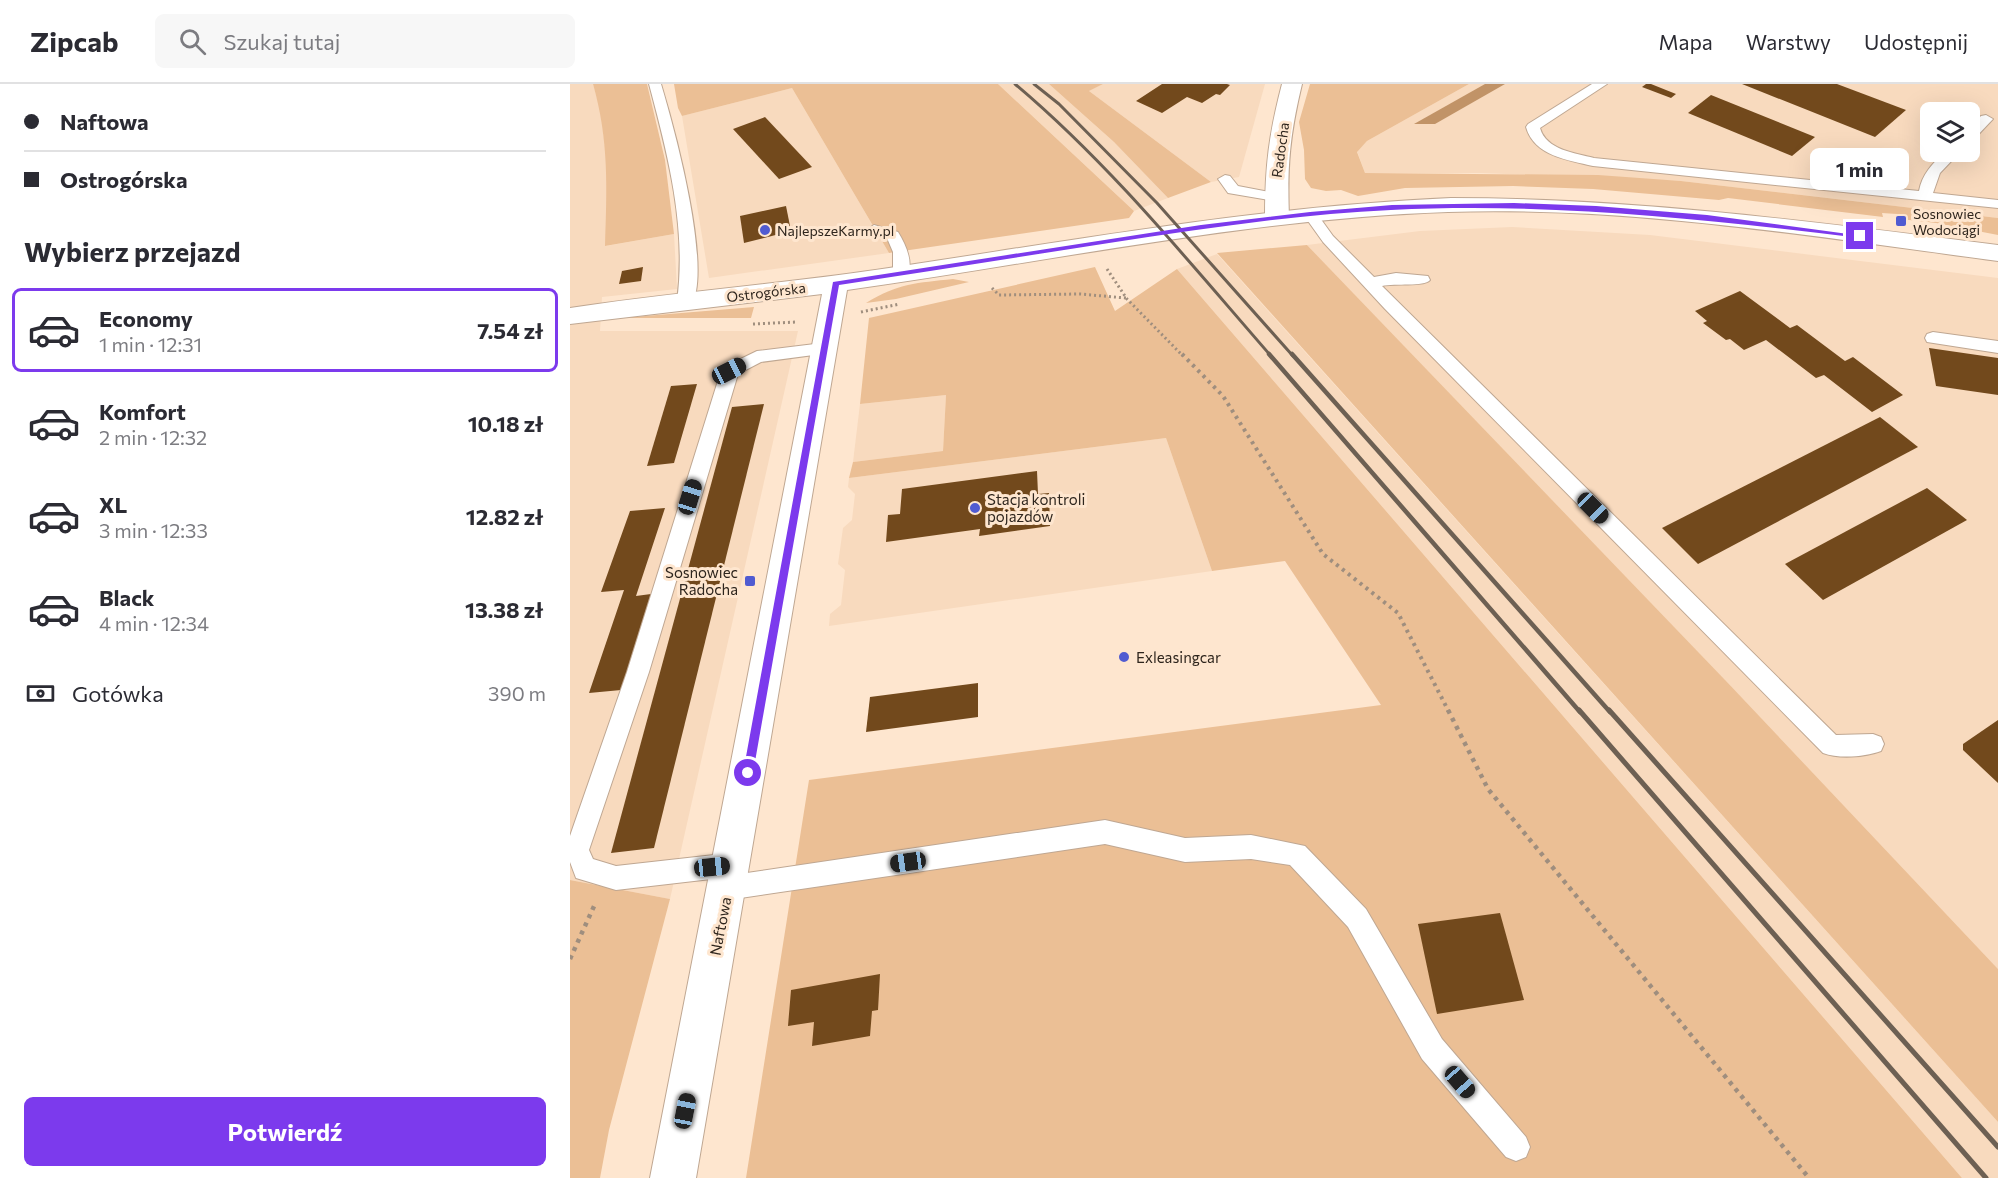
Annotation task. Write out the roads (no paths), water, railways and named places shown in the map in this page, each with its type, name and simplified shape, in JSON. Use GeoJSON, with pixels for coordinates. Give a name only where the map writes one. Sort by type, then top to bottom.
{"type":"FeatureCollection","features":[{"type":"Feature","properties":{"kind":"street","name":"Radocha"},"geometry":{"type":"LineString","coordinates":[[1276,207],[1280,132],[1292,84]]}},
{"type":"Feature","properties":{"kind":"street","name":"Ostrogórska"},"geometry":{"type":"LineString","coordinates":[[570,316],[836,284],[1145,235],[1276,207],[1310,214],[1452,205],[1576,207],[1707,217],[1998,253]]}},
{"type":"Feature","properties":{"kind":"street","name":"Naftowa"},"geometry":{"type":"LineString","coordinates":[[673,1178],[836,284]]}},
{"type":"Feature","properties":{"kind":"lane"},"geometry":{"type":"LineString","coordinates":[[655,84],[674,154],[687,242],[690,281],[685,302]]}},
{"type":"Feature","properties":{"kind":"lane"},"geometry":{"type":"LineString","coordinates":[[1601,84],[1533,126],[1534,135],[1541,143],[1557,151],[1593,162],[1998,204]]}},
{"type":"Feature","properties":{"kind":"lane"},"geometry":{"type":"LineString","coordinates":[[1980,124],[1986,118]]}},
{"type":"Feature","properties":{"kind":"lane"},"geometry":{"type":"LineString","coordinates":[[1926,196],[1926,185],[1930,174],[1943,162]]}},
{"type":"Feature","properties":{"kind":"lane"},"geometry":{"type":"LineString","coordinates":[[1225,179],[1233,190],[1276,207]]}},
{"type":"Feature","properties":{"kind":"lane"},"geometry":{"type":"LineString","coordinates":[[1310,214],[1328,239],[1371,283],[1831,746],[1873,744]]}},
{"type":"Feature","properties":{"kind":"lane"},"geometry":{"type":"LineString","coordinates":[[874,230],[893,235],[901,252],[901,273]]}},
{"type":"Feature","properties":{"kind":"lane"},"geometry":{"type":"LineString","coordinates":[[1371,283],[1396,278],[1422,280]]}},
{"type":"Feature","properties":{"kind":"lane"},"geometry":{"type":"LineString","coordinates":[[1933,338],[1998,347]]}},
{"type":"Feature","properties":{"kind":"lane"},"geometry":{"type":"LineString","coordinates":[[824,349],[757,357],[729,371],[636,676],[596,800],[577,850],[585,870],[616,878],[729,877],[1105,832],[1185,850],[1251,847],[1296,854],[1357,918],[1432,1049],[1516,1147]]}},
{"type":"Feature","properties":{"kind":"railway"},"geometry":{"type":"LineString","coordinates":[[1015,84],[1084,147],[1116,180],[1271,356]]}},
{"type":"Feature","properties":{"kind":"railway"},"geometry":{"type":"LineString","coordinates":[[1034,84],[1059,104],[1157,203],[1293,356]]}},
{"type":"Feature","properties":{"kind":"railway"},"geometry":{"type":"LineString","coordinates":[[1269,354],[1580,712]]}},
{"type":"Feature","properties":{"kind":"railway"},"geometry":{"type":"LineString","coordinates":[[1292,354],[1610,712]]}},
{"type":"Feature","properties":{"kind":"railway"},"geometry":{"type":"LineString","coordinates":[[1579,710],[1986,1178]]}},
{"type":"Feature","properties":{"kind":"railway"},"geometry":{"type":"LineString","coordinates":[[1609,710],[1998,1147]]}},
{"type":"Feature","properties":{"kind":"place","name":"Sosnowiec Wodociągi"},"geometry":{"type":"Point","coordinates":[1901,221]}},
{"type":"Feature","properties":{"kind":"place","name":"NajlepszeKarmy.pl"},"geometry":{"type":"Point","coordinates":[765,230]}},
{"type":"Feature","properties":{"kind":"place","name":"Stacja kontroli pojazdów"},"geometry":{"type":"Point","coordinates":[975,508]}},
{"type":"Feature","properties":{"kind":"place","name":"Sosnowiec Radocha"},"geometry":{"type":"Point","coordinates":[750,581]}},
{"type":"Feature","properties":{"kind":"place","name":"Exleasingcar"},"geometry":{"type":"Point","coordinates":[1124,657]}}]}
